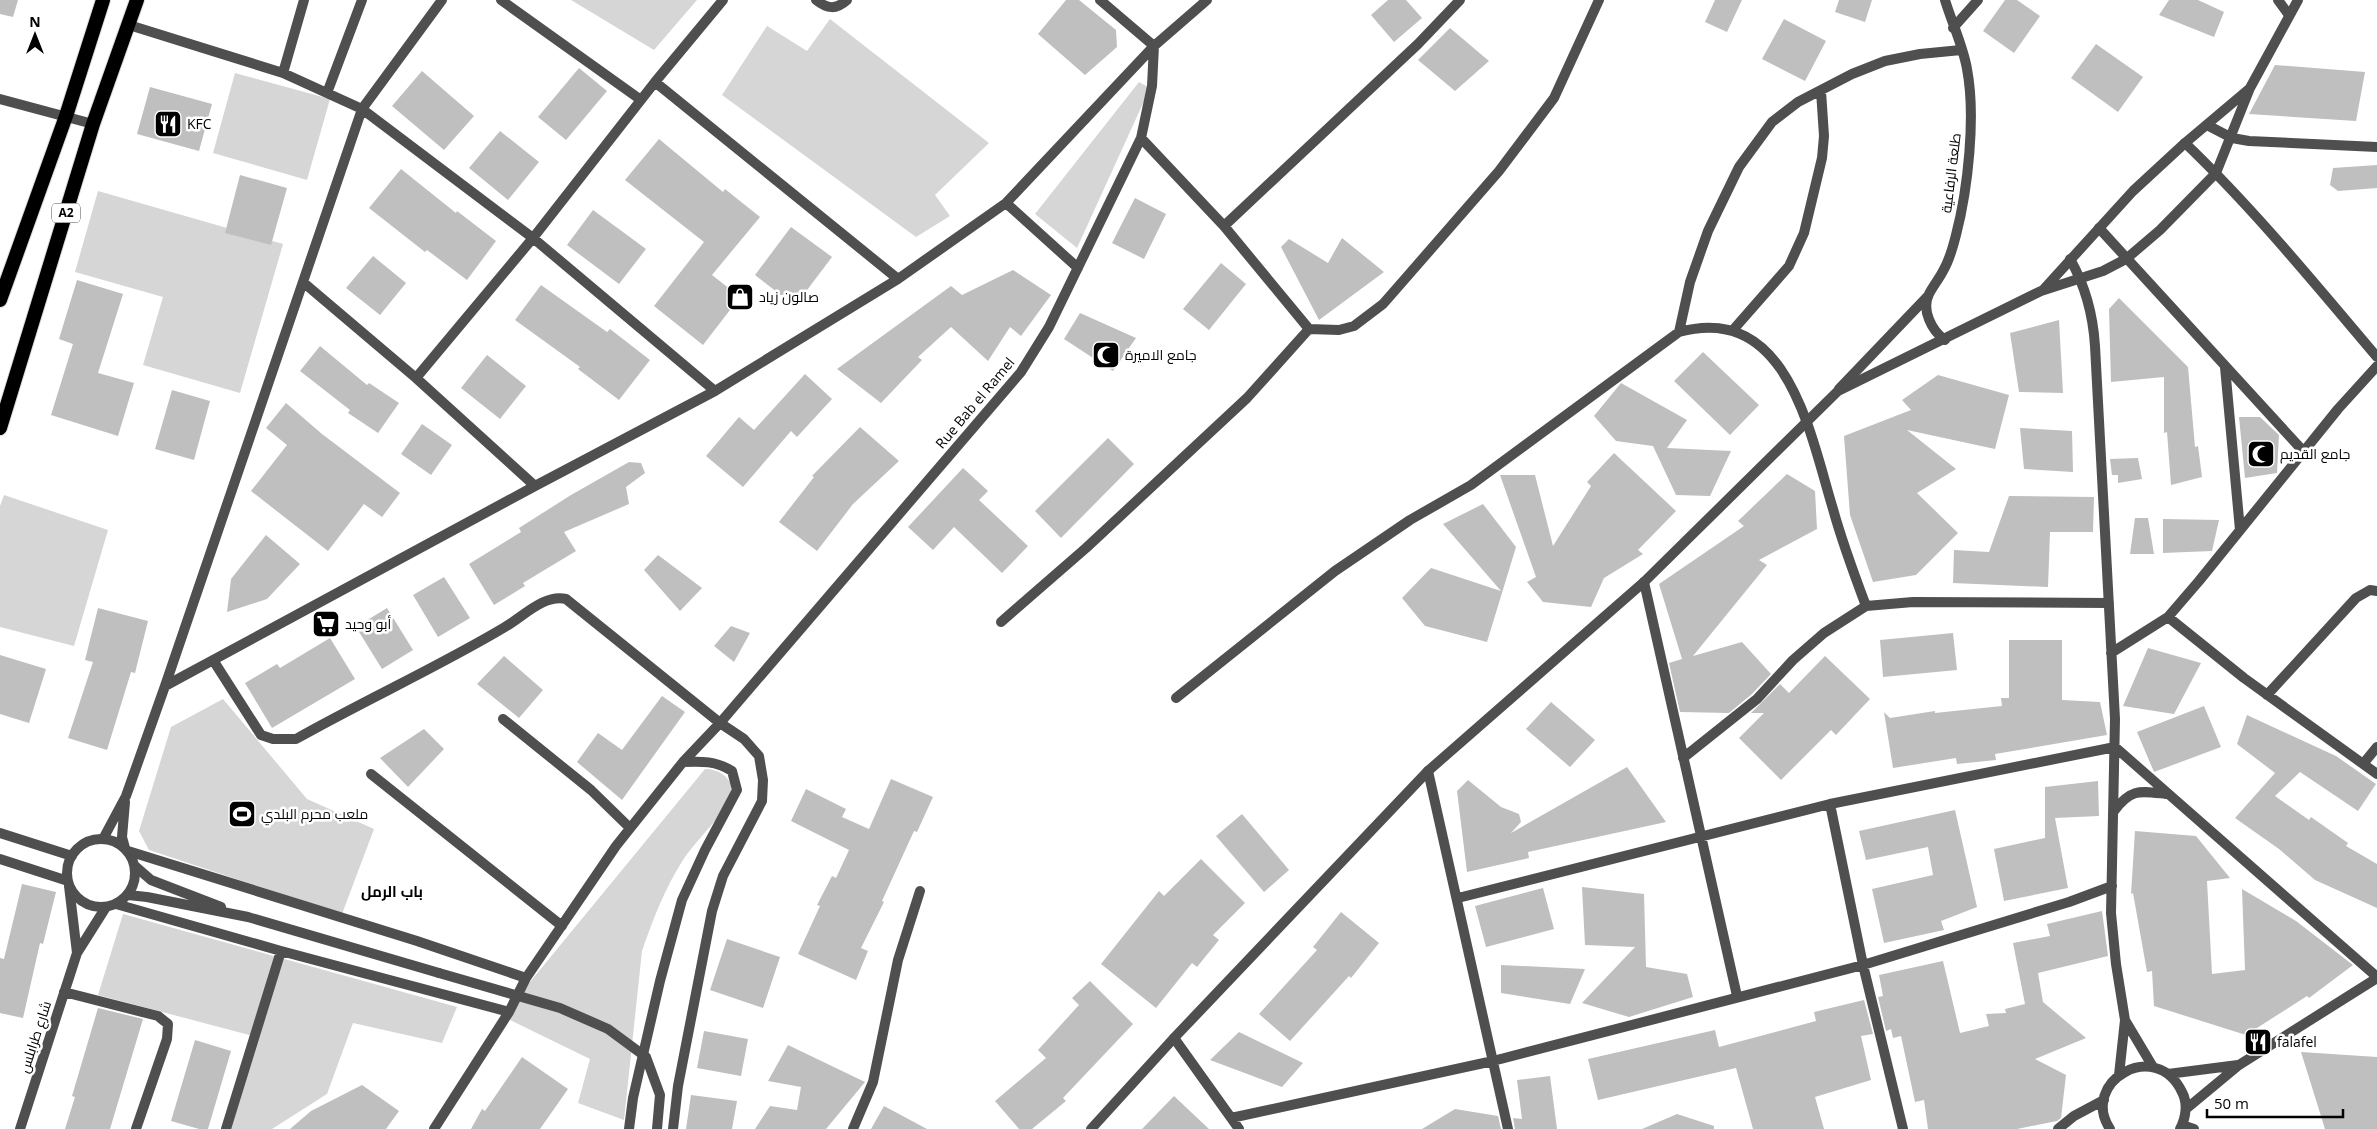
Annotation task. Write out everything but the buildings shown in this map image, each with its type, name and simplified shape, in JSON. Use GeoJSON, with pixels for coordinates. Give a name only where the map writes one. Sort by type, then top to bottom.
{"type":"FeatureCollection","features":[{"type":"Feature","properties":{"kind":"highway","name":"A2"},"geometry":{"type":"LineString","coordinates":[[0,300],[66,116],[103,0]]}},
{"type":"Feature","properties":{"kind":"highway","name":"A2"},"geometry":{"type":"LineString","coordinates":[[0,428],[93,124],[137,0]]}},
{"type":"Feature","properties":{"kind":"street"},"geometry":{"type":"LineString","coordinates":[[283,73],[304,0]]}},
{"type":"Feature","properties":{"kind":"street"},"geometry":{"type":"LineString","coordinates":[[327,93],[362,0]]}},
{"type":"Feature","properties":{"kind":"street"},"geometry":{"type":"LineString","coordinates":[[103,839],[126,796],[304,283],[362,109],[442,0]]}},
{"type":"Feature","properties":{"kind":"street"},"geometry":{"type":"LineString","coordinates":[[501,0],[641,100]]}},
{"type":"Feature","properties":{"kind":"street"},"geometry":{"type":"LineString","coordinates":[[416,378],[533,238],[655,82],[723,0]]}},
{"type":"Feature","properties":{"kind":"street"},"geometry":{"type":"LineString","coordinates":[[816,0],[830,8],[835,8],[847,0]]}},
{"type":"Feature","properties":{"kind":"street"},"geometry":{"type":"LineString","coordinates":[[1100,0],[1154,46]]}},
{"type":"Feature","properties":{"kind":"street"},"geometry":{"type":"LineString","coordinates":[[165,686],[714,391],[898,279],[1006,203],[1154,46],[1207,0]]}},
{"type":"Feature","properties":{"kind":"street"},"geometry":{"type":"LineString","coordinates":[[1224,226],[1418,44],[1460,0]]}},
{"type":"Feature","properties":{"kind":"street"},"geometry":{"type":"LineString","coordinates":[[1141,138],[1224,226],[1309,329],[1339,330],[1354,326],[1383,304],[1499,171],[1554,98],[1599,0]]}},
{"type":"Feature","properties":{"kind":"street","name":"طلعة الرفاعية"},"geometry":{"type":"LineString","coordinates":[[1838,391],[1928,296],[1944,270],[1956,236],[1964,189],[1970,124],[1970,96],[1967,67],[1945,0]]}},
{"type":"Feature","properties":{"kind":"street"},"geometry":{"type":"LineString","coordinates":[[1953,28],[1978,0]]}},
{"type":"Feature","properties":{"kind":"street"},"geometry":{"type":"LineString","coordinates":[[2278,0],[2289,15]]}},
{"type":"Feature","properties":{"kind":"street"},"geometry":{"type":"LineString","coordinates":[[1091,1129],[1174,1038],[1428,771],[1644,582],[1807,419],[1838,391],[1945,340],[2041,291],[2081,279],[2126,259],[2190,202],[2216,173],[2232,138],[2250,88],[2298,0]]}},
{"type":"Feature","properties":{"kind":"street"},"geometry":{"type":"LineString","coordinates":[[129,25],[283,73],[362,109],[533,238],[714,391]]}},
{"type":"Feature","properties":{"kind":"street","name":"Rue Bab el Ramel"},"geometry":{"type":"LineString","coordinates":[[434,1129],[509,1012],[526,978],[630,828],[683,762],[720,723],[1021,372],[1049,327],[1141,138],[1152,86],[1154,46]]}},
{"type":"Feature","properties":{"kind":"street"},"geometry":{"type":"LineString","coordinates":[[1679,332],[1690,282],[1699,255],[1739,167],[1772,122],[1798,102],[1852,74],[1885,61],[1920,54],[1961,50]]}},
{"type":"Feature","properties":{"kind":"street"},"geometry":{"type":"LineString","coordinates":[[655,82],[898,279]]}},
{"type":"Feature","properties":{"kind":"street"},"geometry":{"type":"LineString","coordinates":[[2041,291],[2133,191],[2185,143],[2250,88]]}},
{"type":"Feature","properties":{"kind":"street"},"geometry":{"type":"LineString","coordinates":[[1733,330],[1789,266],[1804,233],[1822,158],[1824,136],[1822,90]]}},
{"type":"Feature","properties":{"kind":"street"},"geometry":{"type":"LineString","coordinates":[[0,99],[93,124]]}},
{"type":"Feature","properties":{"kind":"street"},"geometry":{"type":"LineString","coordinates":[[2207,125],[2232,138],[2272,143],[2377,147]]}},
{"type":"Feature","properties":{"kind":"street"},"geometry":{"type":"LineString","coordinates":[[2185,143],[2216,173],[2298,264],[2377,357]]}},
{"type":"Feature","properties":{"kind":"street"},"geometry":{"type":"LineString","coordinates":[[1006,203],[1078,268]]}},
{"type":"Feature","properties":{"kind":"street"},"geometry":{"type":"LineString","coordinates":[[2099,228],[2304,452]]}},
{"type":"Feature","properties":{"kind":"street"},"geometry":{"type":"LineString","coordinates":[[2070,259],[2081,279],[2090,303],[2094,326],[2115,747],[2112,934],[2125,1020],[2119,1075]]}},
{"type":"Feature","properties":{"kind":"street"},"geometry":{"type":"LineString","coordinates":[[304,283],[416,378],[535,486]]}},
{"type":"Feature","properties":{"kind":"street"},"geometry":{"type":"LineString","coordinates":[[1928,296],[1927,308],[1930,324],[1936,334],[1945,340]]}},
{"type":"Feature","properties":{"kind":"street"},"geometry":{"type":"LineString","coordinates":[[1176,698],[1335,571],[1410,520],[1471,485],[1679,332],[1700,326],[1733,330],[1758,345],[1772,358],[1793,389],[1807,419],[1833,510],[1866,606]]}},
{"type":"Feature","properties":{"kind":"street"},"geometry":{"type":"LineString","coordinates":[[1001,622],[1086,548],[1247,398],[1309,329]]}},
{"type":"Feature","properties":{"kind":"street"},"geometry":{"type":"LineString","coordinates":[[2111,653],[2168,617],[2338,409],[2377,366]]}},
{"type":"Feature","properties":{"kind":"street"},"geometry":{"type":"LineString","coordinates":[[2225,367],[2240,530]]}},
{"type":"Feature","properties":{"kind":"street"},"geometry":{"type":"LineString","coordinates":[[1644,582],[1702,835],[1736,996]]}},
{"type":"Feature","properties":{"kind":"street"},"geometry":{"type":"LineString","coordinates":[[2267,695],[2356,598],[2370,590],[2377,591]]}},
{"type":"Feature","properties":{"kind":"street"},"geometry":{"type":"LineString","coordinates":[[214,660],[261,735],[272,739],[296,740],[505,627],[546,600],[560,598],[566,599],[720,723],[744,739],[758,756],[763,780],[762,801],[723,876],[712,911],[678,1086],[673,1129]]}},
{"type":"Feature","properties":{"kind":"street"},"geometry":{"type":"LineString","coordinates":[[1683,758],[1757,698],[1793,660],[1824,633],[1866,606],[1913,602],[2109,603]]}},
{"type":"Feature","properties":{"kind":"street"},"geometry":{"type":"LineString","coordinates":[[2168,617],[2203,647],[2377,774]]}},
{"type":"Feature","properties":{"kind":"street"},"geometry":{"type":"LineString","coordinates":[[503,719],[591,790],[630,828]]}},
{"type":"Feature","properties":{"kind":"street"},"geometry":{"type":"LineString","coordinates":[[1458,898],[1830,804],[2037,761],[2115,747]]}},
{"type":"Feature","properties":{"kind":"street"},"geometry":{"type":"LineString","coordinates":[[2115,747],[2166,794],[2377,977],[2239,1065],[2186,1109]]}},
{"type":"Feature","properties":{"kind":"street"},"geometry":{"type":"LineString","coordinates":[[2363,764],[2377,747]]}},
{"type":"Feature","properties":{"kind":"street"},"geometry":{"type":"LineString","coordinates":[[629,1129],[633,1098],[682,900],[705,850],[737,790],[732,771],[721,764],[705,761],[683,762]]}},
{"type":"Feature","properties":{"kind":"street"},"geometry":{"type":"LineString","coordinates":[[1428,771],[1458,898],[1508,1129]]}},
{"type":"Feature","properties":{"kind":"street"},"geometry":{"type":"LineString","coordinates":[[371,774],[562,926]]}},
{"type":"Feature","properties":{"kind":"street"},"geometry":{"type":"LineString","coordinates":[[2114,811],[2127,795],[2134,793],[2166,794]]}},
{"type":"Feature","properties":{"kind":"street"},"geometry":{"type":"LineString","coordinates":[[126,796],[122,837],[126,850],[135,866],[151,880],[248,917],[560,1008],[608,1029],[646,1057],[660,1095],[658,1129]]}},
{"type":"Feature","properties":{"kind":"street"},"geometry":{"type":"LineString","coordinates":[[1830,804],[1863,965],[1903,1129]]}},
{"type":"Feature","properties":{"kind":"street"},"geometry":{"type":"LineString","coordinates":[[0,833],[72,856]]}},
{"type":"Feature","properties":{"kind":"street"},"geometry":{"type":"LineString","coordinates":[[69,884],[68,864],[72,856],[85,843],[103,839],[111,840],[126,850],[526,978]]}},
{"type":"Feature","properties":{"kind":"street"},"geometry":{"type":"LineString","coordinates":[[0,859],[69,884],[84,903],[95,907],[111,906],[509,1012]]}},
{"type":"Feature","properties":{"kind":"street"},"geometry":{"type":"LineString","coordinates":[[111,906],[128,895],[133,887],[135,866]]}},
{"type":"Feature","properties":{"kind":"street","name":"شارع طرابلس"},"geometry":{"type":"LineString","coordinates":[[69,884],[76,953]]}},
{"type":"Feature","properties":{"kind":"street"},"geometry":{"type":"LineString","coordinates":[[1231,1118],[1492,1061],[1736,996],[1863,965],[2069,902],[2112,886]]}},
{"type":"Feature","properties":{"kind":"street"},"geometry":{"type":"LineString","coordinates":[[853,1129],[873,1082],[898,960],[920,891]]}},
{"type":"Feature","properties":{"kind":"street"},"geometry":{"type":"LineString","coordinates":[[128,895],[248,917]]}},
{"type":"Feature","properties":{"kind":"street","name":"شارع طرابلس"},"geometry":{"type":"LineString","coordinates":[[20,1129],[76,953],[111,906]]}},
{"type":"Feature","properties":{"kind":"street"},"geometry":{"type":"LineString","coordinates":[[226,1129],[281,952]]}},
{"type":"Feature","properties":{"kind":"street"},"geometry":{"type":"LineString","coordinates":[[64,992],[158,1016],[168,1024],[167,1038],[136,1129]]}},
{"type":"Feature","properties":{"kind":"street"},"geometry":{"type":"LineString","coordinates":[[2125,1020],[2153,1067]]}},
{"type":"Feature","properties":{"kind":"street"},"geometry":{"type":"LineString","coordinates":[[1174,1038],[1238,1129]]}},
{"type":"Feature","properties":{"kind":"street"},"geometry":{"type":"LineString","coordinates":[[2168,1074],[2239,1065]]}},
{"type":"Feature","properties":{"kind":"street"},"geometry":{"type":"LineString","coordinates":[[2110,1129],[2104,1113],[2105,1093],[2119,1075],[2130,1069],[2153,1067],[2168,1074],[2178,1083],[2184,1095],[2186,1109],[2181,1127],[2194,1129]]}},
{"type":"Feature","properties":{"kind":"street"},"geometry":{"type":"LineString","coordinates":[[2058,1129],[2074,1116],[2104,1100]]}},
{"type":"Feature","properties":{"kind":"shaded area"},"geometry":{"type":"Polygon","coordinates":[[[571,0],[697,0],[654,50],[571,0]]]}},
{"type":"Feature","properties":{"kind":"shaded area"},"geometry":{"type":"Polygon","coordinates":[[[830,19],[989,143],[935,195],[950,216],[916,237],[722,95],[767,26],[807,51],[830,19]]]}},
{"type":"Feature","properties":{"kind":"shaded area"},"geometry":{"type":"Polygon","coordinates":[[[235,73],[330,99],[307,180],[213,153],[235,73]]]}},
{"type":"Feature","properties":{"kind":"shaded area"},"geometry":{"type":"Polygon","coordinates":[[[1139,82],[1150,88],[1077,248],[1035,214],[1139,82]]]}},
{"type":"Feature","properties":{"kind":"shaded area"},"geometry":{"type":"Polygon","coordinates":[[[98,191],[283,244],[240,393],[143,365],[163,297],[75,272],[98,191]]]}},
{"type":"Feature","properties":{"kind":"shaded area"},"geometry":{"type":"Polygon","coordinates":[[[4,495],[108,530],[74,646],[0,627],[0,506],[4,495]]]}},
{"type":"Feature","properties":{"kind":"shaded area","name":"ملعب محرم البلدي"},"geometry":{"type":"Polygon","coordinates":[[[223,699],[307,799],[374,829],[342,914],[149,850],[139,831],[171,727],[223,699]]]}},
{"type":"Feature","properties":{"kind":"shaded area"},"geometry":{"type":"Polygon","coordinates":[[[705,769],[720,773],[728,779],[731,794],[724,808],[688,853],[677,871],[660,904],[642,951],[624,1120],[578,1103],[590,1059],[502,1016],[705,769]]]}},
{"type":"Feature","properties":{"kind":"shaded area"},"geometry":{"type":"Polygon","coordinates":[[[123,914],[457,1007],[442,1043],[353,1023],[327,1094],[272,1129],[226,1129],[253,1036],[98,995],[123,914]]]}},
{"type":"Feature","properties":{"kind":"place","name":"KFC"},"geometry":{"type":"Point","coordinates":[168,124]}},
{"type":"Feature","properties":{"kind":"place","name":"صالون زياد"},"geometry":{"type":"Point","coordinates":[740,297]}},
{"type":"Feature","properties":{"kind":"place","name":"جامع الاميرة"},"geometry":{"type":"Point","coordinates":[1106,355]}},
{"type":"Feature","properties":{"kind":"place","name":"جامع القديم"},"geometry":{"type":"Point","coordinates":[2261,454]}},
{"type":"Feature","properties":{"kind":"place","name":"أبو وحيد"},"geometry":{"type":"Point","coordinates":[326,624]}},
{"type":"Feature","properties":{"kind":"place","name":"ملعب محرم البلدي"},"geometry":{"type":"Point","coordinates":[242,814]}},
{"type":"Feature","properties":{"kind":"place","name":"falafel"},"geometry":{"type":"Point","coordinates":[2258,1042]}},
{"type":"Feature","properties":{"kind":"district","name":"باب الرمل"},"geometry":{"type":"Point","coordinates":[392,892]}}]}
